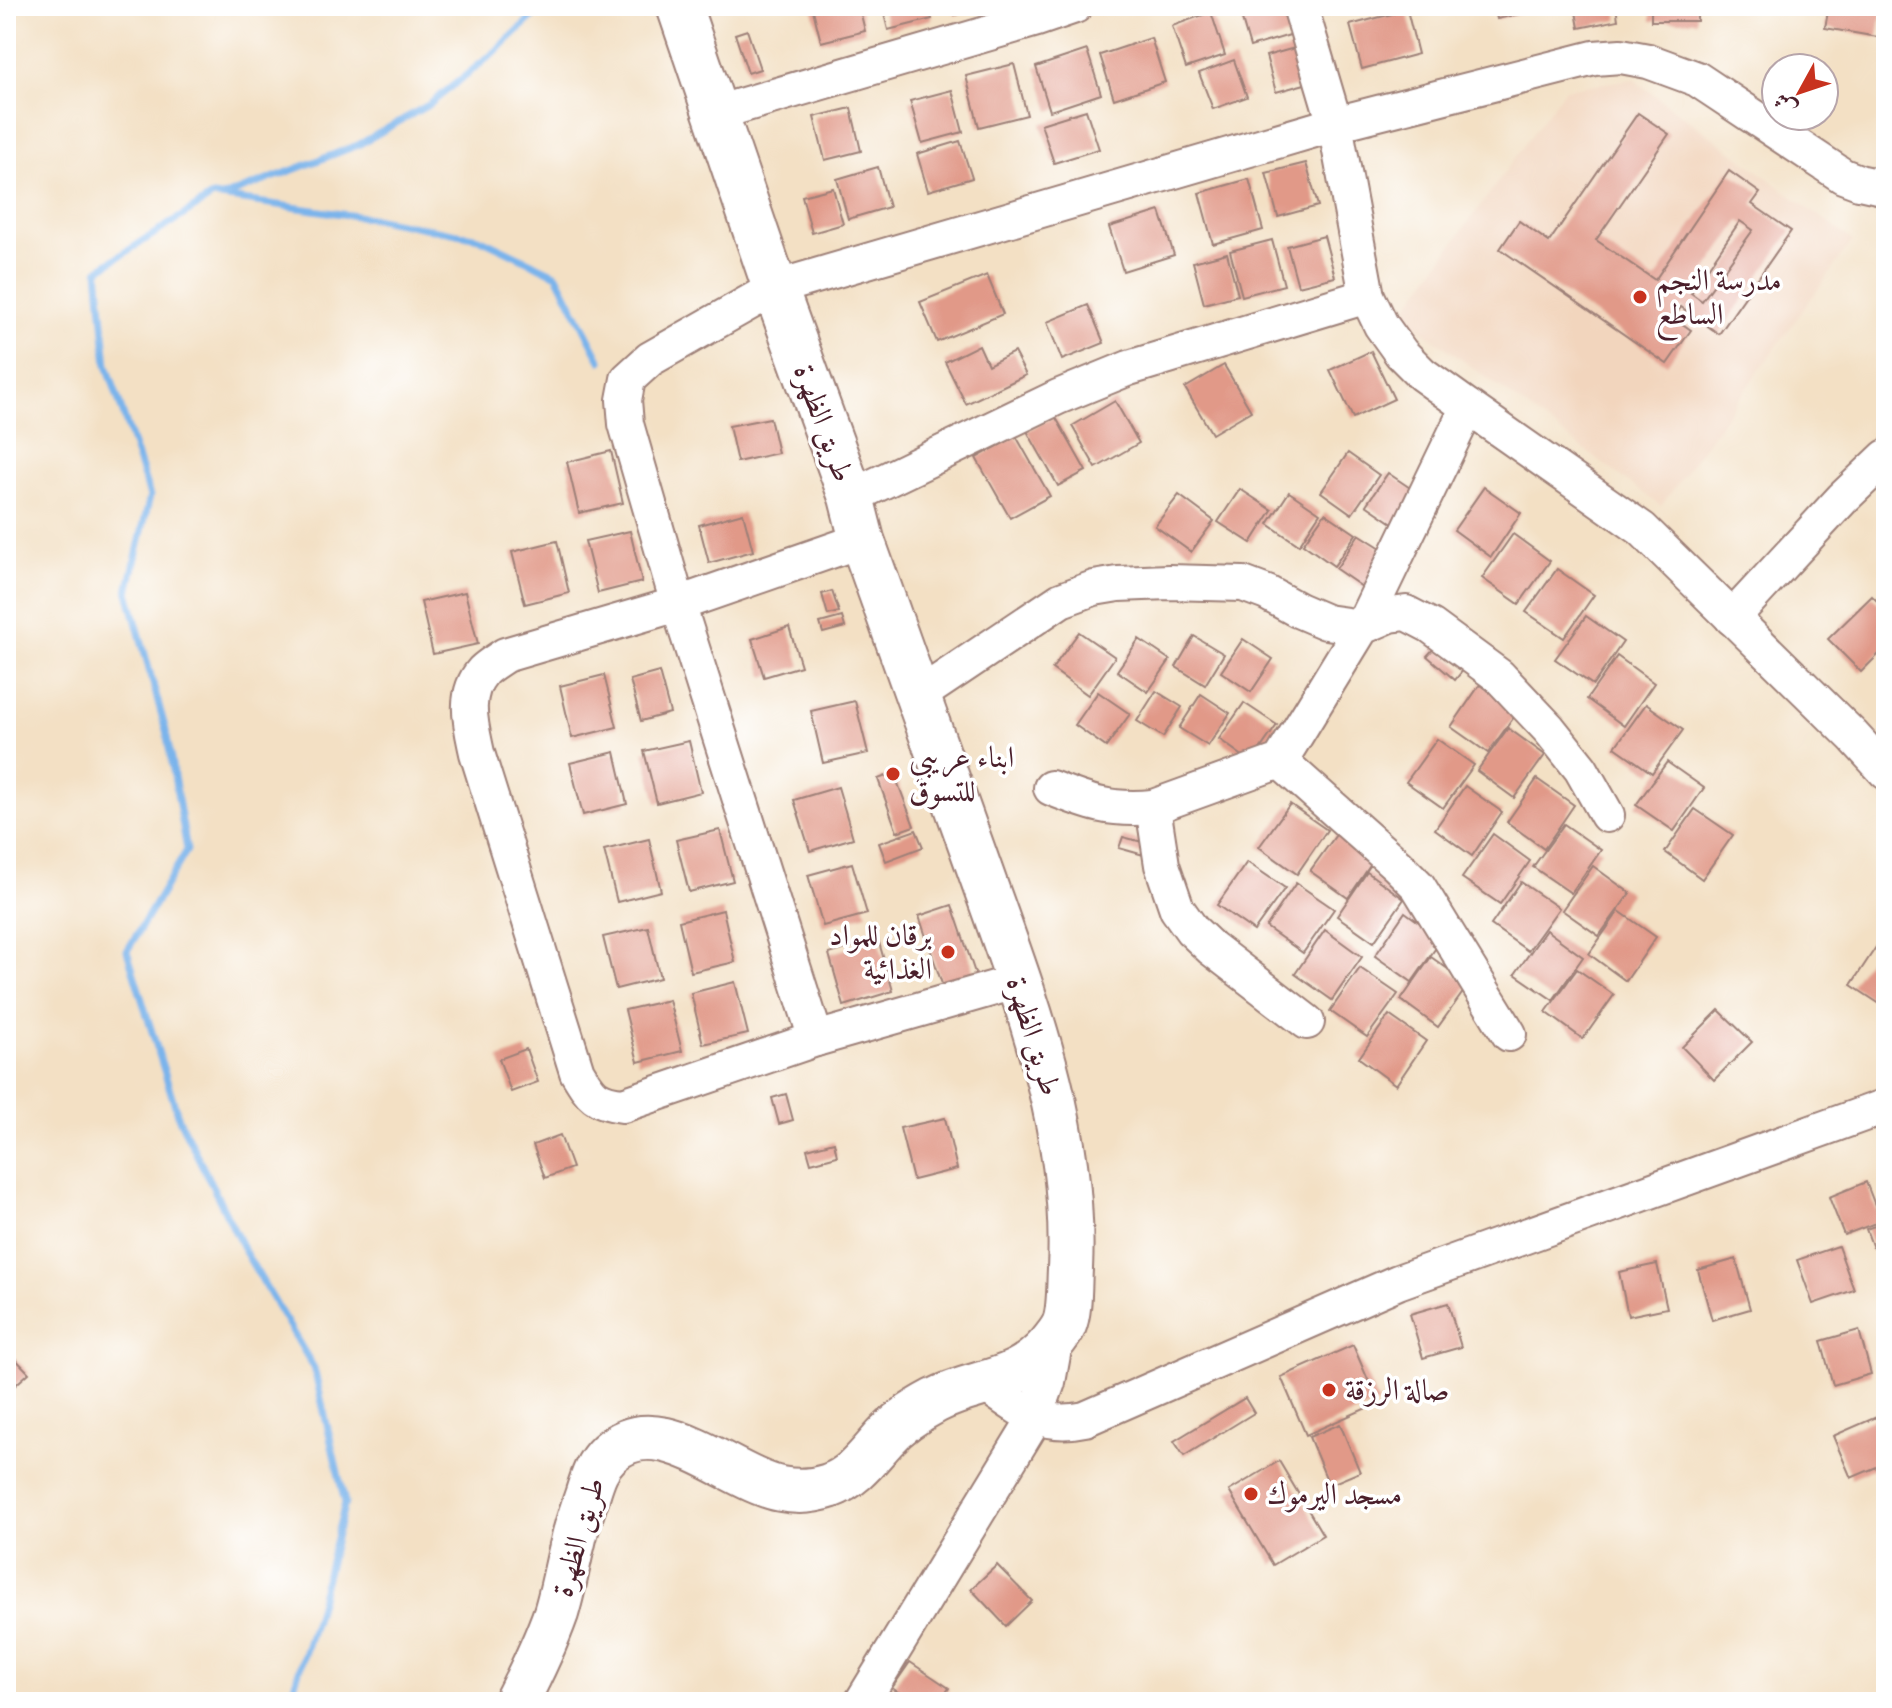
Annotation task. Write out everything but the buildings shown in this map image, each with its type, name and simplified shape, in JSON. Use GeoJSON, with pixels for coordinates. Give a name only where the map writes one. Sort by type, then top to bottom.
{"type":"FeatureCollection","features":[{"type":"Feature","properties":{"kind":"main road","name":"طريق الظهرة"},"geometry":{"type":"LineString","coordinates":[[516,1702],[556,1613],[574,1538],[595,1472],[619,1445],[642,1437],[668,1440],[781,1489],[812,1490],[837,1482],[859,1468],[885,1438],[920,1409],[950,1394],[1001,1380],[1033,1362],[1056,1338],[1065,1323],[1069,1287],[1071,1251],[1067,1175],[1054,1096],[1019,981],[862,540],[851,497],[775,288],[679,6]]}},
{"type":"Feature","properties":{"kind":"street"},"geometry":{"type":"LineString","coordinates":[[716,113],[1075,6]]}},
{"type":"Feature","properties":{"kind":"street"},"geometry":{"type":"LineString","coordinates":[[1300,6],[1335,124],[1367,296],[1381,325],[1401,353],[1422,374],[1642,529],[1886,772]]}},
{"type":"Feature","properties":{"kind":"street"},"geometry":{"type":"LineString","coordinates":[[816,1039],[678,604],[626,424],[624,400],[628,379],[650,359],[775,288],[1335,124],[1594,58],[1621,56],[1648,61],[1697,79],[1843,176],[1886,188]]}},
{"type":"Feature","properties":{"kind":"street"},"geometry":{"type":"LineString","coordinates":[[851,497],[1058,397],[1129,368],[1367,296]]}},
{"type":"Feature","properties":{"kind":"street"},"geometry":{"type":"LineString","coordinates":[[1051,788],[1091,804],[1130,809],[1153,807],[1280,761],[1362,627],[1468,407]]}},
{"type":"Feature","properties":{"kind":"street"},"geometry":{"type":"LineString","coordinates":[[1732,618],[1843,498],[1886,457]]}},
{"type":"Feature","properties":{"kind":"street"},"geometry":{"type":"LineString","coordinates":[[862,540],[678,604],[505,655],[484,670],[472,689],[469,713],[477,753],[577,1072],[588,1091],[604,1103],[623,1105],[816,1039],[1019,981]]}},
{"type":"Feature","properties":{"kind":"street"},"geometry":{"type":"LineString","coordinates":[[918,696],[1061,600],[1094,588],[1169,582],[1243,584],[1326,622],[1362,627],[1390,615],[1406,613],[1431,626],[1499,676],[1549,729],[1581,769],[1607,815]]}},
{"type":"Feature","properties":{"kind":"street"},"geometry":{"type":"LineString","coordinates":[[1280,761],[1418,886],[1509,1034]]}},
{"type":"Feature","properties":{"kind":"street"},"geometry":{"type":"LineString","coordinates":[[1153,807],[1162,865],[1177,909],[1192,930],[1307,1022]]}},
{"type":"Feature","properties":{"kind":"street"},"geometry":{"type":"LineString","coordinates":[[984,1384],[1035,1418],[1068,1423],[1085,1419],[1398,1282],[1886,1106]]}},
{"type":"Feature","properties":{"kind":"street"},"geometry":{"type":"LineString","coordinates":[[862,1702],[1035,1418],[1048,1382],[1056,1338]]}},
{"type":"Feature","properties":{"kind":"shaded area"},"geometry":{"type":"Polygon","coordinates":[[[1633,79],[1853,241],[1661,506],[1401,315],[1565,89],[1633,79]]]}},
{"type":"Feature","properties":{"kind":"waterway"},"geometry":{"type":"LineString","coordinates":[[223,197],[358,145],[430,104],[495,52],[544,6]]}},
{"type":"Feature","properties":{"kind":"waterway"},"geometry":{"type":"LineString","coordinates":[[289,1702],[315,1620],[345,1503],[314,1368],[244,1250],[179,1119],[127,951],[187,850],[166,731],[128,592],[150,496],[107,365],[98,270],[213,196],[378,219],[479,238],[557,275],[601,361]]}},
{"type":"Feature","properties":{"kind":"place","name":"مدرسة النجم الساطع"},"geometry":{"type":"Point","coordinates":[1640,297]}},
{"type":"Feature","properties":{"kind":"place","name":"ابناء عريبي للتسوق"},"geometry":{"type":"Point","coordinates":[893,774]}},
{"type":"Feature","properties":{"kind":"place","name":"برقان للمواد الغذائية"},"geometry":{"type":"Point","coordinates":[948,952]}},
{"type":"Feature","properties":{"kind":"place","name":"صالة الرزقة"},"geometry":{"type":"Point","coordinates":[1329,1390]}},
{"type":"Feature","properties":{"kind":"place","name":"مسجد اليرموك"},"geometry":{"type":"Point","coordinates":[1251,1494]}}]}
